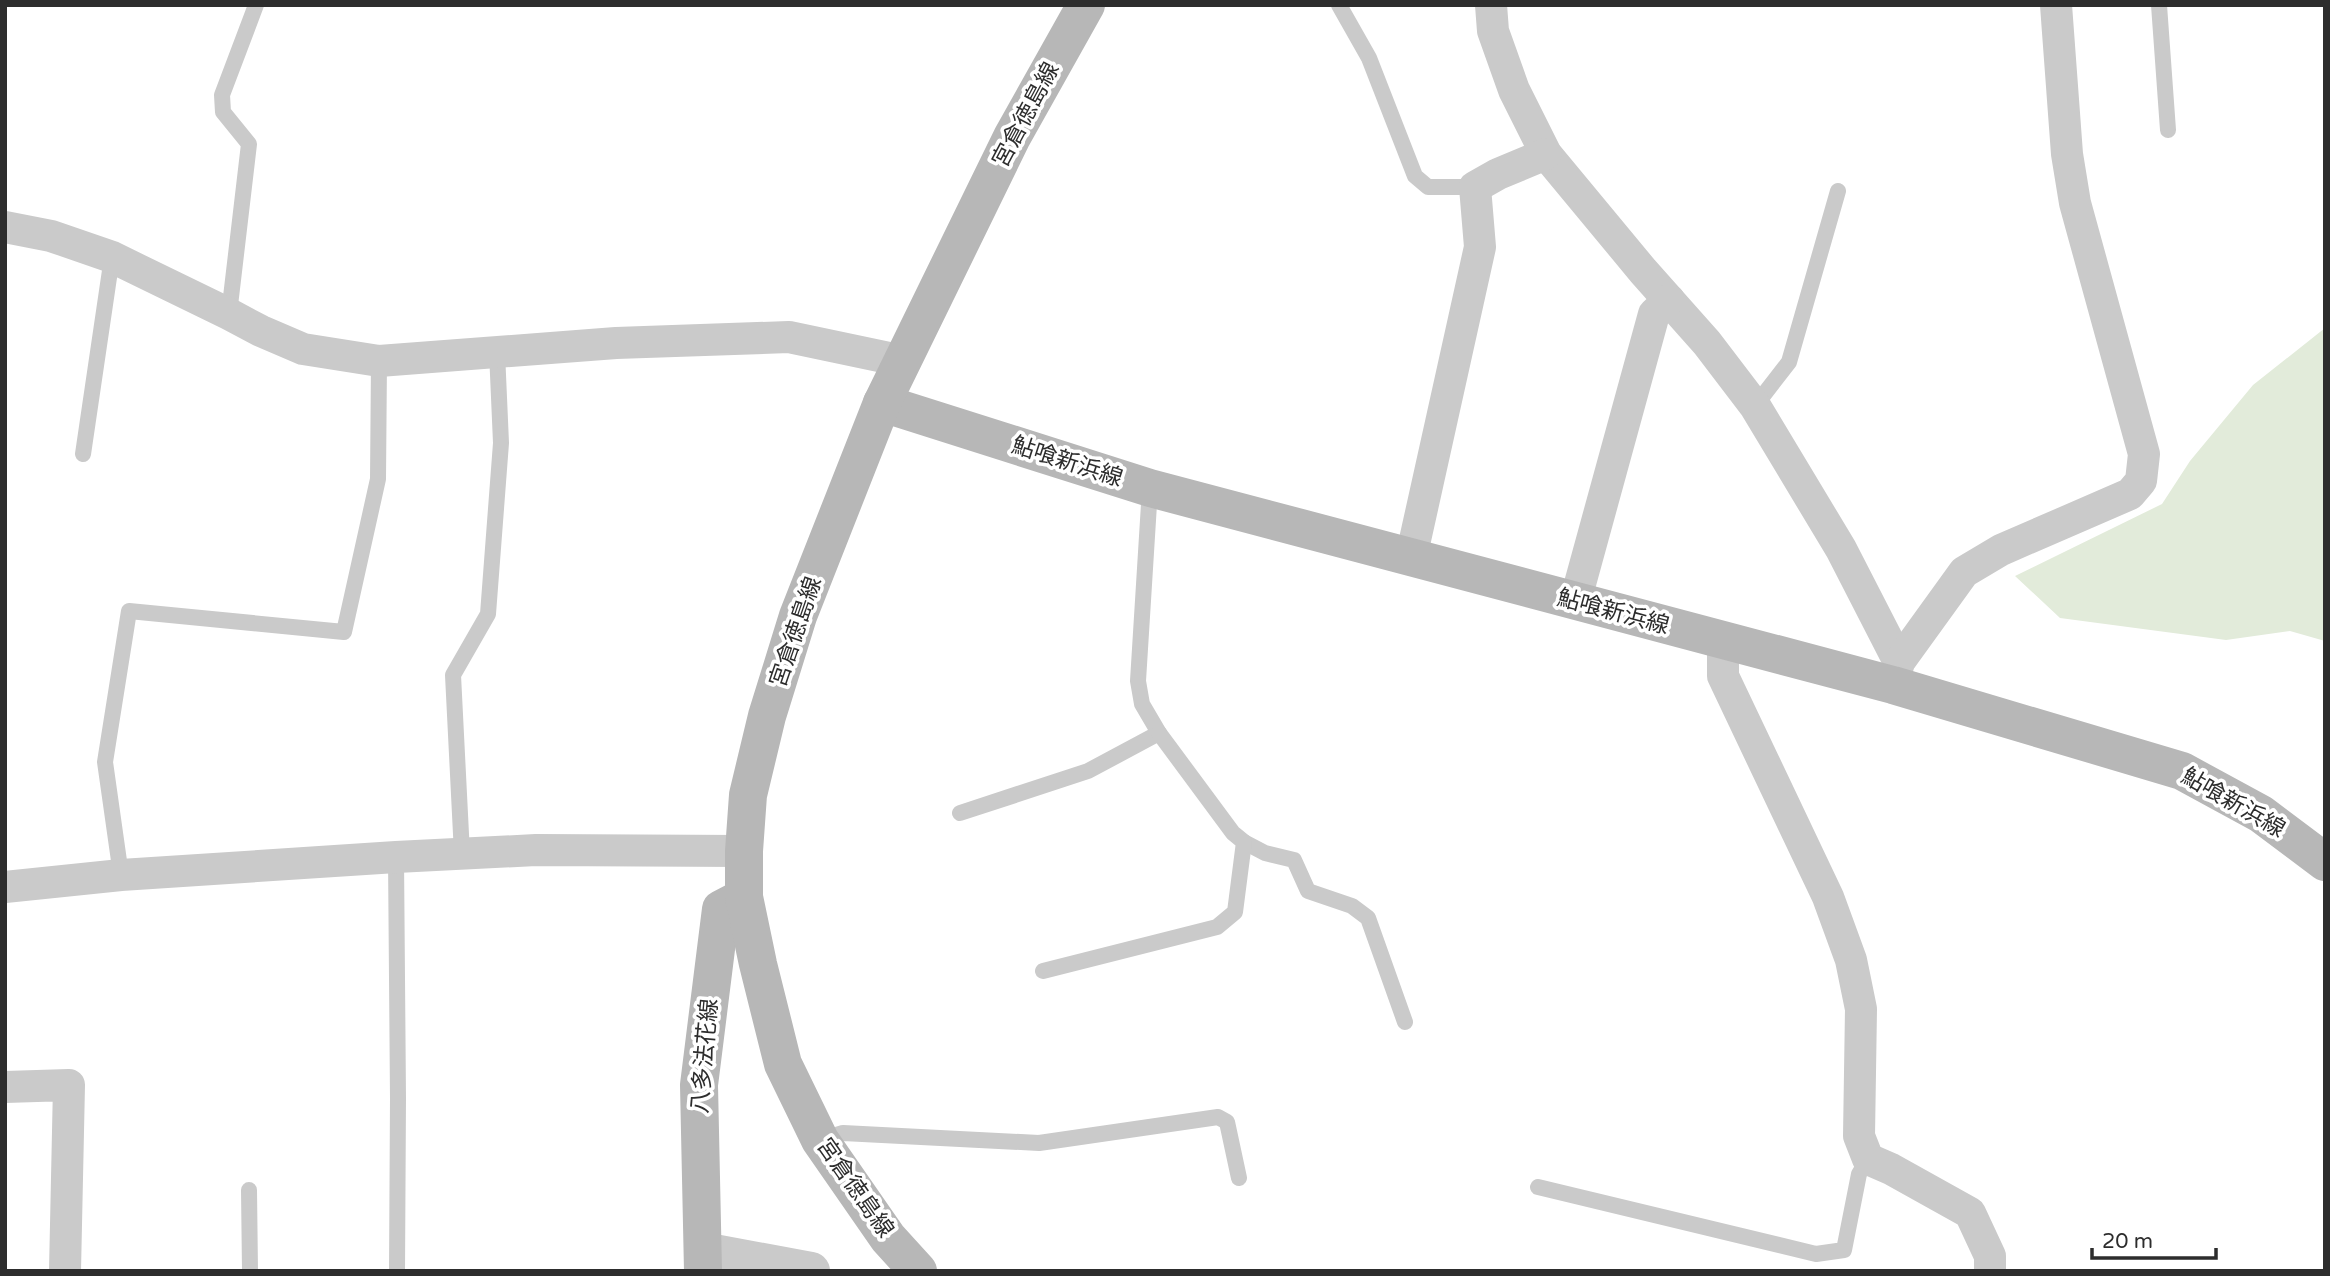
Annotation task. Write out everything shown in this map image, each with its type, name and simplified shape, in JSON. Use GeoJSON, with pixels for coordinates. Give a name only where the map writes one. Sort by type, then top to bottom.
{"type":"FeatureCollection","features":[{"type":"Feature","properties":{"kind":"main road","name":"宮倉徳島線"},"geometry":{"type":"LineString","coordinates":[[918,1271],[888,1238],[820,1140],[783,1064],[744,897],[748,795],[767,716],[798,616],[882,403],[1012,137],[1086,5]]}},
{"type":"Feature","properties":{"kind":"main road","name":"鮎喰新浜線"},"geometry":{"type":"LineString","coordinates":[[882,403],[1150,488],[1723,642],[1896,674],[2182,771],[2261,814],[2325,862]]}},
{"type":"Feature","properties":{"kind":"main road","name":"八多法花線"},"geometry":{"type":"LineString","coordinates":[[703,1261],[699,1085],[721,909],[744,897]]}},
{"type":"Feature","properties":{"kind":"street"},"geometry":{"type":"LineString","coordinates":[[1491,5],[1493,31],[1514,89],[1546,154],[1707,343],[1755,406],[1841,549],[1896,674]]}},
{"type":"Feature","properties":{"kind":"street"},"geometry":{"type":"LineString","coordinates":[[1896,674],[1964,572],[2001,550],[2130,494],[2141,481],[2144,454],[2075,203],[2067,154],[2056,5]]}},
{"type":"Feature","properties":{"kind":"street"},"geometry":{"type":"LineString","coordinates":[[1411,558],[1480,247],[1475,187],[1546,154]]}},
{"type":"Feature","properties":{"kind":"street"},"geometry":{"type":"LineString","coordinates":[[5,228],[51,236],[113,257],[261,331],[303,349],[379,361],[616,343],[789,337],[903,361]]}},
{"type":"Feature","properties":{"kind":"street"},"geometry":{"type":"LineString","coordinates":[[1575,602],[1654,314],[1669,300]]}},
{"type":"Feature","properties":{"kind":"street"},"geometry":{"type":"LineString","coordinates":[[1723,642],[1723,676],[1828,897],[1851,960],[1861,1009],[1859,1136],[1868,1159],[1970,1213],[1990,1256],[1990,1271]]}},
{"type":"Feature","properties":{"kind":"street"},"geometry":{"type":"LineString","coordinates":[[5,887],[121,875],[396,856],[536,850],[744,850]]}},
{"type":"Feature","properties":{"kind":"street"},"geometry":{"type":"LineString","coordinates":[[5,1087],[69,1086],[65,1271]]}},
{"type":"Feature","properties":{"kind":"street"},"geometry":{"type":"LineString","coordinates":[[703,1261],[811,1271]]}},
{"type":"Feature","properties":{"kind":"lane"},"geometry":{"type":"LineString","coordinates":[[229,314],[249,144],[223,112],[222,95],[256,5]]}},
{"type":"Feature","properties":{"kind":"lane"},"geometry":{"type":"LineString","coordinates":[[1339,5],[1369,58],[1415,176],[1429,187],[1475,187]]}},
{"type":"Feature","properties":{"kind":"lane"},"geometry":{"type":"LineString","coordinates":[[2159,5],[2168,130]]}},
{"type":"Feature","properties":{"kind":"lane"},"geometry":{"type":"LineString","coordinates":[[1755,406],[1789,362],[1838,191]]}},
{"type":"Feature","properties":{"kind":"lane"},"geometry":{"type":"LineString","coordinates":[[83,454],[113,257]]}},
{"type":"Feature","properties":{"kind":"lane"},"geometry":{"type":"LineString","coordinates":[[462,853],[453,675],[488,614],[501,443],[497,352]]}},
{"type":"Feature","properties":{"kind":"lane"},"geometry":{"type":"LineString","coordinates":[[121,875],[105,762],[129,611],[344,632],[378,479],[379,361]]}},
{"type":"Feature","properties":{"kind":"lane"},"geometry":{"type":"LineString","coordinates":[[1150,488],[1138,681],[1142,704],[1233,833],[1265,853],[1294,860],[1308,891],[1352,906],[1368,918],[1405,1022]]}},
{"type":"Feature","properties":{"kind":"lane"},"geometry":{"type":"LineString","coordinates":[[960,813],[1088,771],[1160,733]]}},
{"type":"Feature","properties":{"kind":"lane"},"geometry":{"type":"LineString","coordinates":[[1043,971],[1217,927],[1235,912],[1244,842]]}},
{"type":"Feature","properties":{"kind":"lane"},"geometry":{"type":"LineString","coordinates":[[396,856],[397,1271]]}},
{"type":"Feature","properties":{"kind":"lane"},"geometry":{"type":"LineString","coordinates":[[820,1140],[843,1133],[1039,1143],[1218,1116],[1227,1122],[1239,1178]]}},
{"type":"Feature","properties":{"kind":"lane"},"geometry":{"type":"LineString","coordinates":[[1538,1187],[1816,1254],[1844,1250],[1858,1174],[1868,1159]]}},
{"type":"Feature","properties":{"kind":"lane"},"geometry":{"type":"LineString","coordinates":[[248,1190],[250,1271]]}},
{"type":"Feature","properties":{"kind":"green space"},"geometry":{"type":"Polygon","coordinates":[[[2325,328],[2325,641],[2290,631],[2226,640],[2060,618],[2015,576],[2162,504],[2190,461],[2253,385],[2325,328]]]}}]}
